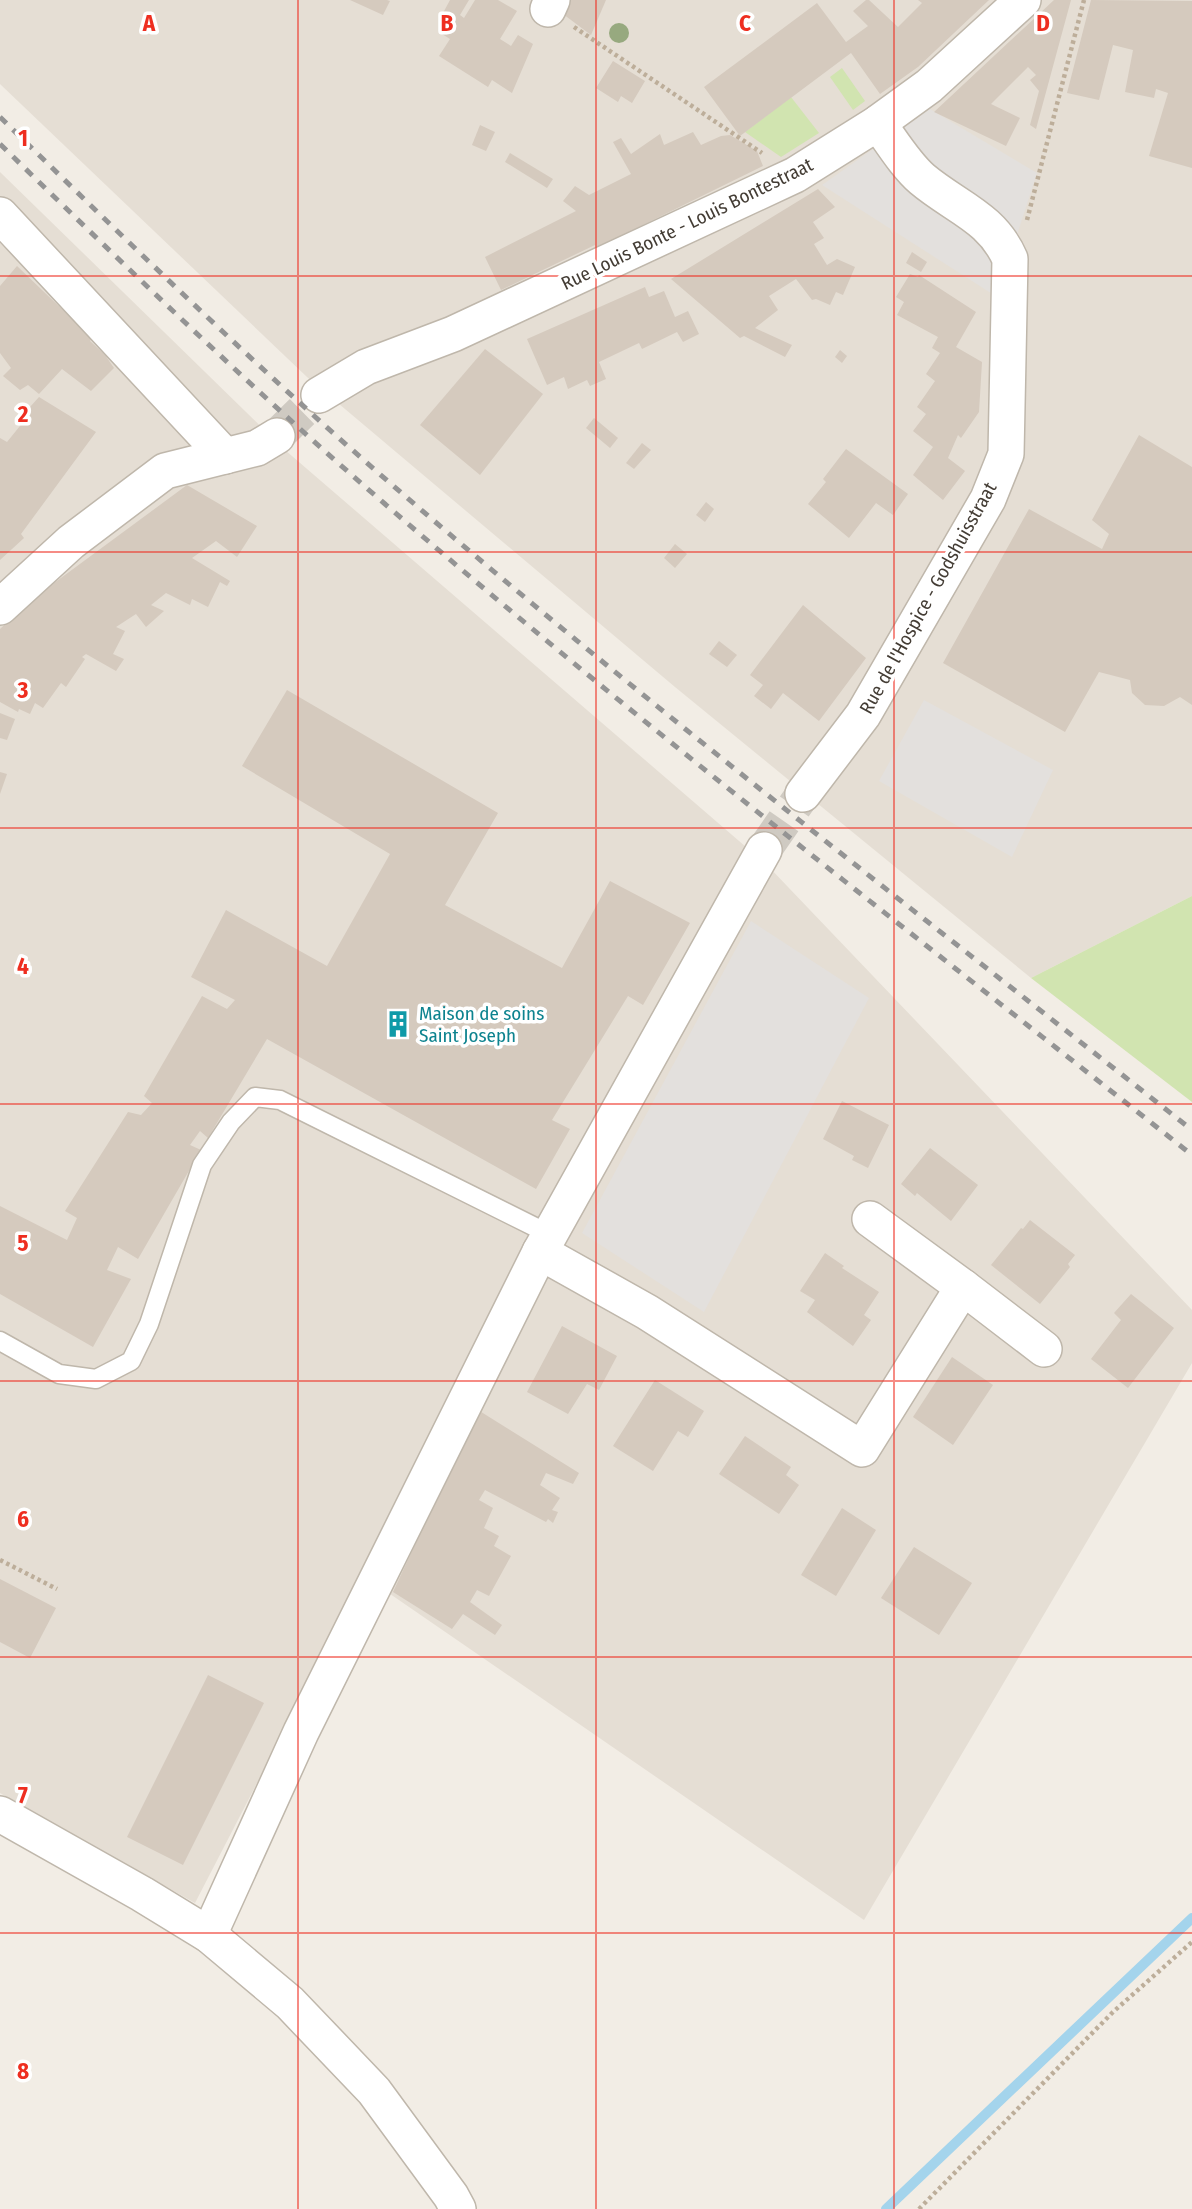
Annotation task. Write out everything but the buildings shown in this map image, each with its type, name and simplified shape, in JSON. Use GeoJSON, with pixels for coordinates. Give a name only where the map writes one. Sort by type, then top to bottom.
{"type":"FeatureCollection","features":[{"type":"Feature","properties":{"kind":"street","name":"Rue Louis Bonte - Louis Bontestraat"},"geometry":{"type":"LineString","coordinates":[[319,395],[366,367],[453,334],[795,175],[878,123],[929,86],[1023,0]]}},
{"type":"Feature","properties":{"kind":"street"},"geometry":{"type":"LineString","coordinates":[[878,123],[922,179],[986,223],[997,235],[1010,259]]}},
{"type":"Feature","properties":{"kind":"street"},"geometry":{"type":"LineString","coordinates":[[0,215],[225,456]]}},
{"type":"Feature","properties":{"kind":"street","name":"Rue de l'Hospice - Godshuisstraat"},"geometry":{"type":"LineString","coordinates":[[803,794],[863,715],[993,487],[1006,454],[1010,259]]}},
{"type":"Feature","properties":{"kind":"street"},"geometry":{"type":"LineString","coordinates":[[0,607],[71,542],[165,471],[257,448],[277,436]]}},
{"type":"Feature","properties":{"kind":"street"},"geometry":{"type":"LineString","coordinates":[[209,1935],[301,1732],[545,1243],[764,850]]}},
{"type":"Feature","properties":{"kind":"street"},"geometry":{"type":"LineString","coordinates":[[870,1219],[1044,1349]]}},
{"type":"Feature","properties":{"kind":"street"},"geometry":{"type":"LineString","coordinates":[[545,1243],[862,1449],[963,1287]]}},
{"type":"Feature","properties":{"kind":"street"},"geometry":{"type":"LineString","coordinates":[[0,1814],[209,1935],[290,2003],[374,2091],[458,2209]]}},
{"type":"Feature","properties":{"kind":"lane"},"geometry":{"type":"LineString","coordinates":[[0,1341],[59,1374],[96,1379],[131,1361],[149,1324],[202,1165],[231,1122],[255,1097],[280,1100],[545,1243]]}},
{"type":"Feature","properties":{"kind":"path"},"geometry":{"type":"LineString","coordinates":[[1010,259],[1031,211],[1084,0]]}},
{"type":"Feature","properties":{"kind":"path"},"geometry":{"type":"LineString","coordinates":[[550,5],[795,175]]}},
{"type":"Feature","properties":{"kind":"path"},"geometry":{"type":"LineString","coordinates":[[0,1560],[57,1589]]}},
{"type":"Feature","properties":{"kind":"path"},"geometry":{"type":"LineString","coordinates":[[919,2209],[1113,2012],[1192,1942]]}},
{"type":"Feature","properties":{"kind":"shaded area"},"geometry":{"type":"Polygon","coordinates":[[[0,0],[1192,0],[1192,896],[1031,978],[675,687],[307,377],[0,84],[0,0]]]}},
{"type":"Feature","properties":{"kind":"shaded area"},"geometry":{"type":"Polygon","coordinates":[[[930,109],[1037,173],[997,297],[822,185],[930,109]]]}},
{"type":"Feature","properties":{"kind":"shaded area"},"geometry":{"type":"Polygon","coordinates":[[[0,172],[285,450],[767,865],[1192,1310],[1192,1363],[864,1920],[364,1576],[195,1903],[0,1793],[0,172]]]}},
{"type":"Feature","properties":{"kind":"shaded area"},"geometry":{"type":"Polygon","coordinates":[[[924,700],[1053,770],[1012,857],[879,781],[924,700]]]}},
{"type":"Feature","properties":{"kind":"shaded area"},"geometry":{"type":"Polygon","coordinates":[[[751,921],[869,998],[704,1312],[582,1233],[751,921]]]}},
{"type":"Feature","properties":{"kind":"green space"},"geometry":{"type":"Polygon","coordinates":[[[842,68],[865,101],[853,110],[830,77],[842,68]]]}},
{"type":"Feature","properties":{"kind":"green space"},"geometry":{"type":"Polygon","coordinates":[[[791,97],[819,133],[781,157],[745,132],[791,97]]]}},
{"type":"Feature","properties":{"kind":"green space"},"geometry":{"type":"Polygon","coordinates":[[[1192,896],[1192,1102],[1031,978],[1192,896]]]}},
{"type":"Feature","properties":{"kind":"waterway"},"geometry":{"type":"LineString","coordinates":[[886,2209],[1192,1918]]}},
{"type":"Feature","properties":{"kind":"tunnel"},"geometry":{"type":"LineString","coordinates":[[277,436],[319,395]]}},
{"type":"Feature","properties":{"kind":"tunnel"},"geometry":{"type":"LineString","coordinates":[[764,850],[803,794]]}},
{"type":"Feature","properties":{"kind":"railway"},"geometry":{"type":"LineString","coordinates":[[0,117],[241,349],[488,567],[788,811],[1192,1130]]}},
{"type":"Feature","properties":{"kind":"railway"},"geometry":{"type":"LineString","coordinates":[[0,144],[286,417],[483,588],[785,834],[1192,1155]]}},
{"type":"Feature","properties":{"kind":"place","name":"Maison de soins Saint Joseph"},"geometry":{"type":"Point","coordinates":[398,1024]}}]}
